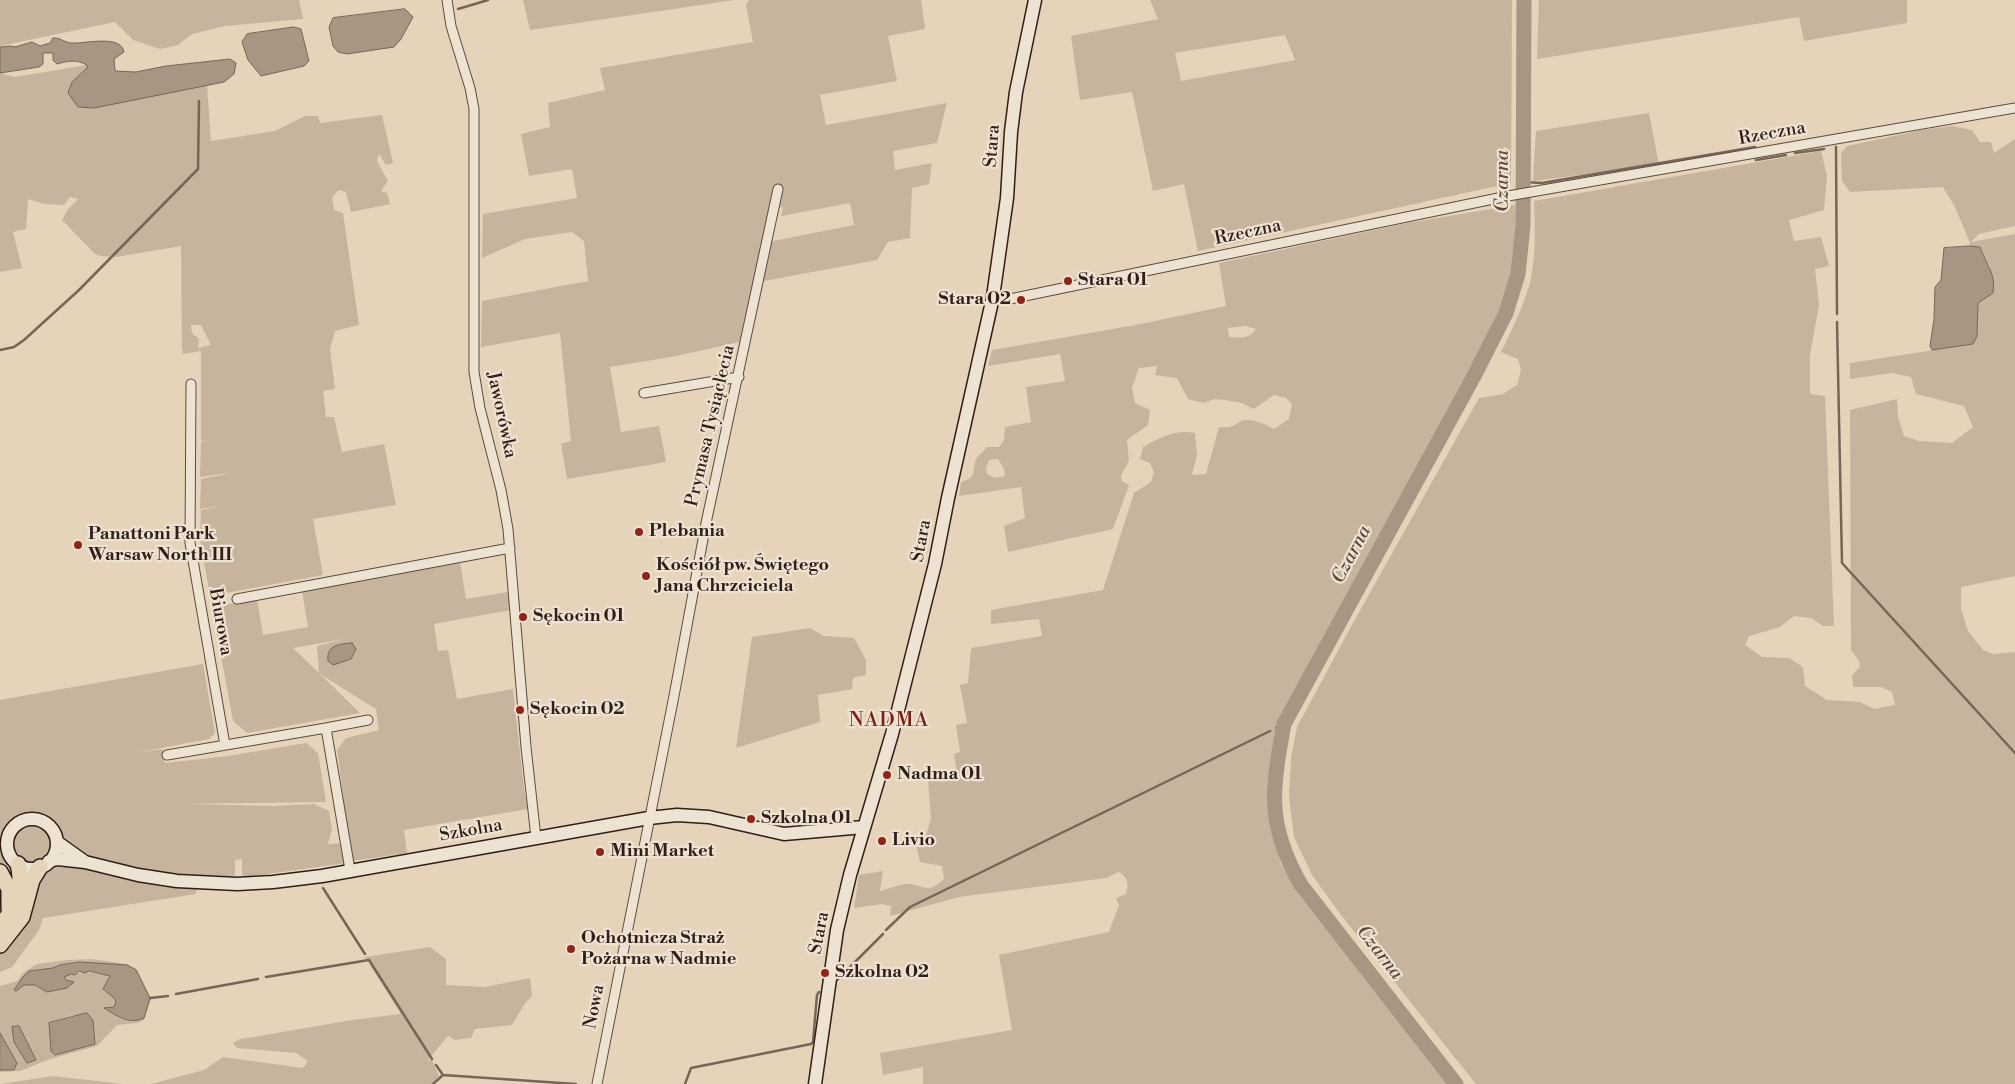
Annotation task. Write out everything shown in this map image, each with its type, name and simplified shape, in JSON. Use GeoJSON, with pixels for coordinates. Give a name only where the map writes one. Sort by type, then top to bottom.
{"type":"FeatureCollection","features":[{"type":"Feature","properties":{"kind":"highway"},"geometry":{"type":"LineString","coordinates":[[4,919],[16,902],[19,891],[21,875],[18,864]]}},
{"type":"Feature","properties":{"kind":"highway"},"geometry":{"type":"LineString","coordinates":[[0,945],[22,917],[32,880],[45,864]]}},
{"type":"Feature","properties":{"kind":"highway"},"geometry":{"type":"LineString","coordinates":[[0,872],[9,889],[4,919]]}},
{"type":"Feature","properties":{"kind":"street","name":"Jaworówka"},"geometry":{"type":"LineString","coordinates":[[447,0],[451,26],[470,88],[474,109],[474,372],[480,408],[501,490],[510,548],[526,747],[536,838]]}},
{"type":"Feature","properties":{"kind":"street","name":"Stara"},"geometry":{"type":"LineString","coordinates":[[815,1084],[838,930],[864,827],[892,734],[935,564],[948,498],[994,297],[1007,198],[1011,132],[1016,92],[1035,0]]}},
{"type":"Feature","properties":{"kind":"street","name":"Rzeczna"},"geometry":{"type":"LineString","coordinates":[[994,297],[1010,299],[1508,196],[2015,108]]}},
{"type":"Feature","properties":{"kind":"street","name":"Prymasa Tysiąclecia"},"geometry":{"type":"LineString","coordinates":[[649,818],[706,523],[778,189]]}},
{"type":"Feature","properties":{"kind":"street"},"geometry":{"type":"LineString","coordinates":[[644,393],[739,377]]}},
{"type":"Feature","properties":{"kind":"street","name":"Biurowa"},"geometry":{"type":"LineString","coordinates":[[191,384],[190,543],[225,744]]}},
{"type":"Feature","properties":{"kind":"street"},"geometry":{"type":"LineString","coordinates":[[237,599],[510,548]]}},
{"type":"Feature","properties":{"kind":"street"},"geometry":{"type":"LineString","coordinates":[[167,755],[368,720]]}},
{"type":"Feature","properties":{"kind":"street"},"geometry":{"type":"LineString","coordinates":[[326,728],[350,870]]}},
{"type":"Feature","properties":{"kind":"street","name":"Szkolna"},"geometry":{"type":"LineString","coordinates":[[85,862],[56,842],[52,829],[45,823],[37,820],[22,821],[5,832],[8,841],[4,848],[18,864],[29,868],[58,859],[85,862],[138,875],[177,881],[237,884],[287,880],[676,815],[709,817],[784,834],[864,827]]}},
{"type":"Feature","properties":{"kind":"street","name":"Nowa"},"geometry":{"type":"LineString","coordinates":[[597,1084],[649,818]]}},
{"type":"Feature","properties":{"kind":"street"},"geometry":{"type":"LineString","coordinates":[[45,864],[56,850],[56,842]]}},
{"type":"Feature","properties":{"kind":"shaded area"},"geometry":{"type":"Polygon","coordinates":[[[0,0],[299,0],[303,19],[225,26],[192,34],[178,45],[160,49],[133,40],[115,22],[0,46],[0,0]]]}},
{"type":"Feature","properties":{"kind":"shaded area"},"geometry":{"type":"Polygon","coordinates":[[[523,0],[735,0],[530,30],[523,0]]]}},
{"type":"Feature","properties":{"kind":"shaded area"},"geometry":{"type":"Polygon","coordinates":[[[749,0],[921,0],[925,29],[888,36],[897,81],[820,95],[826,125],[947,103],[937,143],[893,151],[895,170],[932,163],[929,184],[912,188],[910,238],[888,242],[877,260],[753,283],[740,342],[671,357],[610,367],[621,432],[659,426],[666,462],[567,479],[561,444],[571,441],[560,333],[481,347],[482,301],[588,281],[584,241],[572,232],[525,239],[482,258],[483,214],[577,198],[572,169],[529,176],[521,134],[550,127],[548,103],[605,90],[600,68],[753,42],[746,5],[749,0]],[[850,203],[781,216],[783,207],[769,209],[763,243],[854,225],[850,203]]]}},
{"type":"Feature","properties":{"kind":"shaded area"},"geometry":{"type":"Polygon","coordinates":[[[1150,0],[1512,0],[1511,183],[1198,251],[1184,184],[1153,191],[1132,92],[1080,100],[1071,36],[1158,19],[1150,0]],[[1285,35],[1175,53],[1181,81],[1295,60],[1285,35]]]}},
{"type":"Feature","properties":{"kind":"shaded area"},"geometry":{"type":"Polygon","coordinates":[[[1539,0],[1907,0],[1907,23],[1804,41],[1799,17],[1537,59],[1539,0]]]}},
{"type":"Feature","properties":{"kind":"shaded area"},"geometry":{"type":"Polygon","coordinates":[[[405,9],[413,17],[401,39],[394,47],[347,54],[338,52],[333,46],[329,27],[333,18],[405,9]]]}},
{"type":"Feature","properties":{"kind":"shaded area"},"geometry":{"type":"Polygon","coordinates":[[[294,27],[301,29],[309,61],[304,66],[261,76],[248,60],[242,42],[247,34],[294,27]]]}},
{"type":"Feature","properties":{"kind":"shaded area"},"geometry":{"type":"Polygon","coordinates":[[[53,38],[72,43],[102,41],[116,43],[121,46],[124,52],[114,59],[115,71],[136,72],[166,66],[230,59],[236,63],[234,74],[224,82],[94,108],[78,107],[68,93],[72,82],[87,68],[87,65],[83,63],[72,61],[57,64],[53,60],[53,53],[43,53],[43,64],[39,67],[0,73],[0,47],[15,47],[32,42],[40,46],[50,43],[53,38]]]}},
{"type":"Feature","properties":{"kind":"shaded area"},"geometry":{"type":"Polygon","coordinates":[[[87,65],[87,68],[72,82],[68,93],[78,107],[94,108],[207,85],[211,141],[275,131],[305,116],[318,116],[320,123],[382,115],[393,163],[386,165],[379,154],[377,161],[388,181],[381,191],[387,193],[390,204],[351,212],[346,192],[339,190],[332,197],[334,210],[343,213],[359,325],[335,331],[330,349],[335,389],[323,391],[326,417],[334,417],[342,452],[384,444],[396,505],[313,519],[323,575],[210,596],[200,539],[201,510],[224,505],[200,509],[201,479],[236,472],[200,477],[201,442],[209,440],[201,441],[201,351],[183,354],[182,350],[181,246],[116,257],[101,256],[95,254],[62,220],[68,209],[78,199],[70,197],[64,205],[44,204],[28,199],[26,229],[13,232],[22,268],[0,272],[0,73],[15,77],[87,65]],[[191,325],[192,333],[199,339],[198,348],[211,345],[201,325],[191,325]]]}},
{"type":"Feature","properties":{"kind":"shaded area"},"geometry":{"type":"Polygon","coordinates":[[[1649,113],[1659,165],[1533,181],[1536,131],[1649,113]]]}},
{"type":"Feature","properties":{"kind":"shaded area"},"geometry":{"type":"Polygon","coordinates":[[[1952,126],[1972,130],[1980,142],[1991,142],[1994,153],[2015,139],[2015,226],[1979,234],[1971,242],[2015,234],[2015,576],[1961,587],[1961,609],[1968,631],[1983,650],[1993,654],[2015,652],[2015,1084],[1476,1084],[1341,915],[1312,875],[1294,837],[1289,797],[1291,758],[1297,727],[1479,398],[1503,394],[1517,385],[1521,370],[1518,359],[1501,352],[1521,310],[1530,283],[1534,253],[1534,201],[1821,151],[1827,176],[1824,210],[1789,220],[1794,241],[1821,237],[1829,266],[1815,269],[1819,305],[1810,355],[1810,394],[1825,396],[1834,626],[1823,626],[1811,618],[1794,616],[1780,627],[1749,636],[1745,645],[1762,657],[1789,658],[1803,667],[1805,686],[1827,700],[1860,702],[1874,709],[1895,705],[1892,692],[1881,687],[1853,687],[1852,675],[1860,667],[1859,661],[1851,650],[1850,410],[1897,399],[1898,417],[1904,436],[1919,441],[1952,443],[1973,427],[1964,406],[1916,394],[1911,377],[1892,373],[1850,379],[1850,363],[1973,344],[1977,336],[1978,303],[1993,293],[1990,265],[1985,261],[1980,247],[1969,246],[1970,243],[1955,207],[1943,187],[1850,192],[1842,181],[1841,153],[1847,146],[1927,129],[1952,126]]]}},
{"type":"Feature","properties":{"kind":"shaded area"},"geometry":{"type":"Polygon","coordinates":[[[1515,205],[1514,265],[1502,309],[1310,663],[1275,733],[1269,786],[1271,827],[1281,864],[1299,895],[1449,1084],[923,1084],[923,1067],[883,1075],[880,1053],[1012,1030],[999,955],[1109,932],[1119,905],[1116,898],[1126,894],[1127,890],[1126,879],[1119,872],[1106,878],[959,897],[890,916],[891,906],[882,904],[854,908],[859,875],[883,871],[880,891],[908,884],[930,888],[944,879],[942,866],[920,862],[916,844],[924,841],[931,819],[928,780],[957,774],[954,754],[960,752],[956,725],[967,723],[960,685],[968,683],[971,648],[1042,636],[1039,619],[991,624],[991,610],[1103,590],[1134,493],[1151,482],[1154,472],[1150,463],[1140,459],[1143,447],[1174,433],[1195,433],[1197,455],[1192,475],[1206,474],[1219,427],[1229,427],[1242,421],[1253,420],[1274,429],[1289,419],[1292,404],[1286,398],[1274,395],[1254,409],[1242,403],[1225,400],[1214,399],[1204,403],[1188,399],[1177,378],[1155,375],[1157,366],[1139,368],[1132,388],[1135,403],[1150,410],[1148,425],[1127,440],[1129,461],[1121,475],[1122,481],[1129,485],[1113,529],[1008,552],[1004,526],[1025,518],[1021,487],[959,496],[961,482],[972,476],[977,458],[987,447],[999,447],[1004,440],[1005,427],[1031,422],[1026,387],[1065,381],[1060,354],[988,366],[992,350],[1136,325],[1226,306],[1219,263],[1407,223],[1515,205]],[[1246,326],[1228,328],[1229,337],[1240,338],[1251,335],[1256,329],[1246,326]],[[998,459],[989,460],[986,468],[987,474],[995,478],[1005,476],[1004,469],[998,459]]]}},
{"type":"Feature","properties":{"kind":"shaded area"},"geometry":{"type":"Polygon","coordinates":[[[1980,247],[1992,274],[1993,293],[1978,303],[1977,336],[1973,344],[1932,350],[1930,346],[1934,319],[1935,287],[1941,280],[1944,248],[1980,247]]]}},
{"type":"Feature","properties":{"kind":"shaded area"},"geometry":{"type":"Polygon","coordinates":[[[460,562],[466,599],[508,592],[510,610],[434,624],[438,651],[448,650],[457,699],[513,689],[528,809],[404,830],[407,853],[352,861],[337,750],[346,738],[379,730],[376,709],[320,674],[360,713],[247,733],[233,721],[212,607],[257,599],[263,635],[308,627],[302,591],[460,562]],[[345,639],[293,648],[319,673],[317,646],[345,639]]]}},
{"type":"Feature","properties":{"kind":"shaded area"},"geometry":{"type":"Polygon","coordinates":[[[810,628],[824,636],[854,638],[866,660],[866,675],[853,678],[852,689],[818,695],[820,722],[736,748],[752,637],[810,628]]]}},
{"type":"Feature","properties":{"kind":"shaded area"},"geometry":{"type":"Polygon","coordinates":[[[352,643],[356,649],[351,659],[333,665],[328,661],[329,652],[334,646],[352,643]]]}},
{"type":"Feature","properties":{"kind":"shaded area"},"geometry":{"type":"Polygon","coordinates":[[[203,664],[215,733],[209,739],[134,753],[162,749],[165,763],[228,756],[306,743],[318,753],[326,802],[183,804],[274,806],[314,804],[329,811],[332,830],[328,844],[342,843],[346,863],[246,877],[242,875],[242,859],[235,860],[235,875],[230,878],[197,877],[196,894],[43,918],[39,930],[12,967],[0,972],[0,700],[203,664]]]}},
{"type":"Feature","properties":{"kind":"shaded area"},"geometry":{"type":"Polygon","coordinates":[[[430,947],[446,959],[446,985],[485,987],[530,978],[532,996],[525,1003],[512,1025],[475,1029],[471,1038],[455,1040],[448,1036],[428,1060],[432,1060],[439,1076],[435,1084],[151,1084],[204,1070],[223,1057],[303,1068],[308,1061],[296,1053],[237,1048],[233,1043],[240,1039],[352,1020],[401,1014],[365,957],[430,947]]]}},
{"type":"Feature","properties":{"kind":"shaded area"},"geometry":{"type":"Polygon","coordinates":[[[91,959],[127,964],[137,969],[151,999],[144,1020],[137,1023],[117,1025],[97,1046],[50,1059],[20,1071],[0,1072],[0,1070],[14,1070],[0,1033],[0,986],[17,981],[24,972],[37,964],[91,959]],[[80,962],[29,971],[18,985],[16,991],[24,985],[35,985],[47,992],[66,981],[64,977],[87,972],[110,976],[103,989],[116,1001],[114,1007],[105,1009],[122,1019],[150,998],[136,970],[126,965],[80,962]],[[73,1015],[49,1023],[51,1051],[73,1015]]]}},
{"type":"Feature","properties":{"kind":"shaded area"},"geometry":{"type":"Polygon","coordinates":[[[80,962],[127,965],[136,970],[150,998],[144,1018],[133,1021],[128,1020],[118,1017],[104,1008],[114,1007],[116,1001],[103,989],[110,976],[89,971],[85,973],[79,971],[75,975],[71,974],[64,977],[66,980],[74,982],[67,988],[47,992],[35,985],[24,985],[16,991],[14,990],[29,971],[80,962]]]}},
{"type":"Feature","properties":{"kind":"shaded area"},"geometry":{"type":"Polygon","coordinates":[[[87,1013],[93,1020],[95,1044],[55,1055],[51,1051],[49,1023],[87,1013]]]}},
{"type":"Feature","properties":{"kind":"shaded area"},"geometry":{"type":"Polygon","coordinates":[[[19,1026],[36,1060],[27,1063],[14,1042],[12,1027],[19,1026]]]}},
{"type":"Feature","properties":{"kind":"shaded area"},"geometry":{"type":"Polygon","coordinates":[[[0,1033],[17,1063],[14,1070],[0,1070],[0,1033]]]}},
{"type":"Feature","properties":{"kind":"shaded area"},"geometry":{"type":"Polygon","coordinates":[[[53,1076],[123,1084],[1,1084],[53,1076]]]}},
{"type":"Feature","properties":{"kind":"waterway"},"geometry":{"type":"LineString","coordinates":[[458,9],[488,0]]}},
{"type":"Feature","properties":{"kind":"waterway","name":"Czarna"},"geometry":{"type":"LineString","coordinates":[[1456,1084],[1301,885],[1290,863],[1277,825],[1275,788],[1284,724],[1474,376],[1506,313],[1518,274],[1523,226],[1524,0]]}},
{"type":"Feature","properties":{"kind":"waterway"},"geometry":{"type":"LineString","coordinates":[[0,350],[14,347],[24,340],[79,290],[198,169],[199,101]]}},
{"type":"Feature","properties":{"kind":"waterway"},"geometry":{"type":"LineString","coordinates":[[1523,182],[1542,183],[1755,147]]}},
{"type":"Feature","properties":{"kind":"waterway"},"geometry":{"type":"LineString","coordinates":[[1836,147],[1837,314]]}},
{"type":"Feature","properties":{"kind":"waterway"},"geometry":{"type":"LineString","coordinates":[[1795,153],[1824,149]]}},
{"type":"Feature","properties":{"kind":"waterway"},"geometry":{"type":"LineString","coordinates":[[1756,160],[1786,155]]}},
{"type":"Feature","properties":{"kind":"waterway"},"geometry":{"type":"LineString","coordinates":[[1837,322],[1842,563],[2015,753]]}},
{"type":"Feature","properties":{"kind":"waterway","name":"Czarna"},"geometry":{"type":"LineString","coordinates":[[1276,728],[1284,724]]}},
{"type":"Feature","properties":{"kind":"waterway"},"geometry":{"type":"LineString","coordinates":[[886,930],[910,907],[1270,731]]}},
{"type":"Feature","properties":{"kind":"waterway"},"geometry":{"type":"LineString","coordinates":[[323,888],[365,954]]}},
{"type":"Feature","properties":{"kind":"waterway"},"geometry":{"type":"LineString","coordinates":[[836,981],[883,934]]}},
{"type":"Feature","properties":{"kind":"waterway"},"geometry":{"type":"LineString","coordinates":[[266,977],[369,960],[432,1059]]}},
{"type":"Feature","properties":{"kind":"waterway"},"geometry":{"type":"LineString","coordinates":[[176,994],[258,979]]}},
{"type":"Feature","properties":{"kind":"waterway"},"geometry":{"type":"LineString","coordinates":[[685,1084],[691,1068],[811,1044],[813,1042],[817,995],[819,992]]}},
{"type":"Feature","properties":{"kind":"waterway"},"geometry":{"type":"LineString","coordinates":[[150,998],[168,996]]}},
{"type":"Feature","properties":{"kind":"waterway"},"geometry":{"type":"LineString","coordinates":[[436,1065],[443,1075],[576,1084]]}},
{"type":"Feature","properties":{"kind":"waterway"},"geometry":{"type":"LineString","coordinates":[[433,1084],[443,1075]]}},
{"type":"Feature","properties":{"kind":"place","name":"Stara 01"},"geometry":{"type":"Point","coordinates":[1068,281]}},
{"type":"Feature","properties":{"kind":"place","name":"Stara 02"},"geometry":{"type":"Point","coordinates":[1021,300]}},
{"type":"Feature","properties":{"kind":"place","name":"Plebania"},"geometry":{"type":"Point","coordinates":[639,532]}},
{"type":"Feature","properties":{"kind":"place","name":"Panattoni Park Warsaw North III"},"geometry":{"type":"Point","coordinates":[78,545]}},
{"type":"Feature","properties":{"kind":"place","name":"Kościół pw. Świętego Jana Chrzciciela"},"geometry":{"type":"Point","coordinates":[646,576]}},
{"type":"Feature","properties":{"kind":"place","name":"Sękocin 01"},"geometry":{"type":"Point","coordinates":[523,617]}},
{"type":"Feature","properties":{"kind":"place","name":"Sękocin 02"},"geometry":{"type":"Point","coordinates":[520,710]}},
{"type":"Feature","properties":{"kind":"place","name":"Nadma 01"},"geometry":{"type":"Point","coordinates":[887,775]}},
{"type":"Feature","properties":{"kind":"place","name":"Szkolna 01"},"geometry":{"type":"Point","coordinates":[751,819]}},
{"type":"Feature","properties":{"kind":"place","name":"Livio"},"geometry":{"type":"Point","coordinates":[882,841]}},
{"type":"Feature","properties":{"kind":"place","name":"Mini Market"},"geometry":{"type":"Point","coordinates":[600,852]}},
{"type":"Feature","properties":{"kind":"place","name":"Ochotnicza Straż Pożarna w Nadmie"},"geometry":{"type":"Point","coordinates":[571,949]}},
{"type":"Feature","properties":{"kind":"place","name":"Szkolna 02"},"geometry":{"type":"Point","coordinates":[825,973]}},
{"type":"Feature","properties":{"kind":"district","name":"NADMA"},"geometry":{"type":"Point","coordinates":[889,721]}}]}
